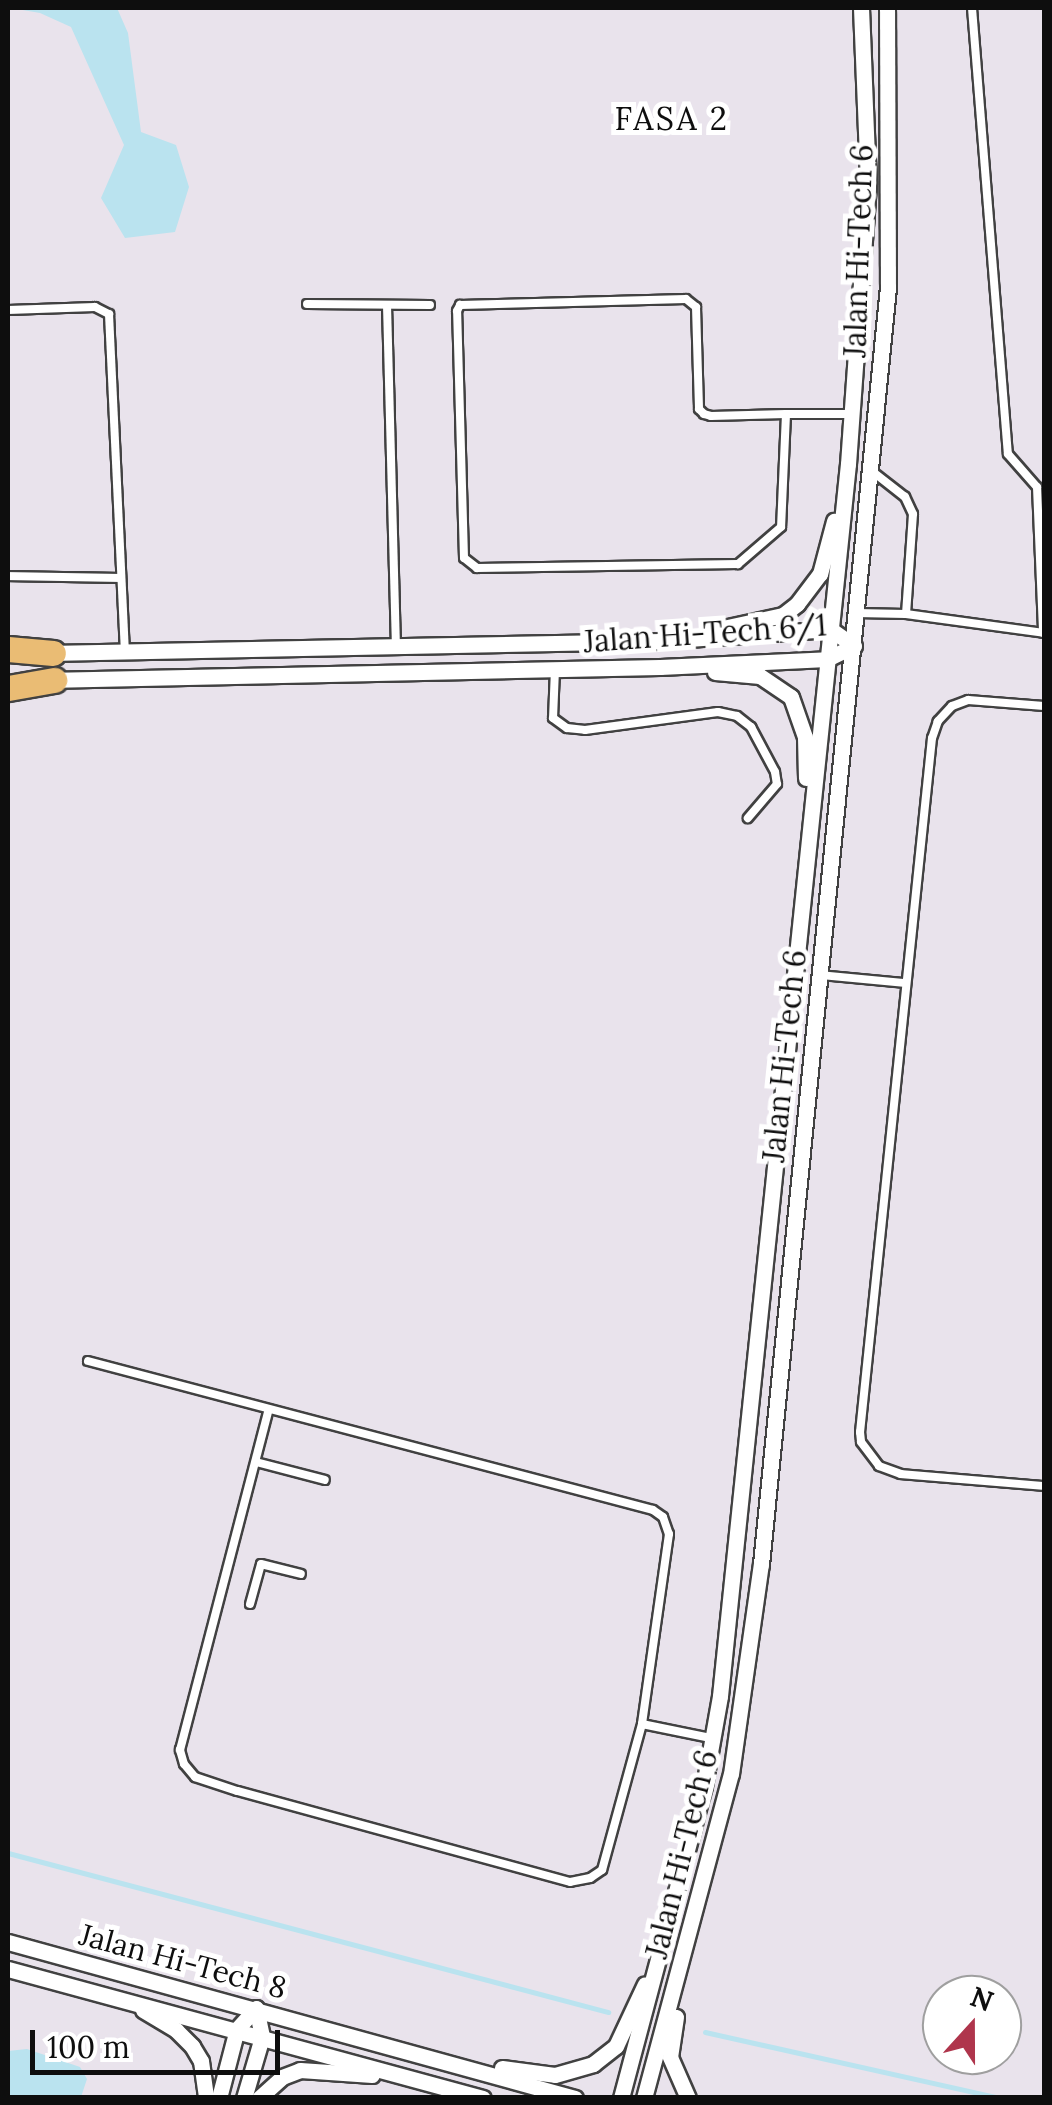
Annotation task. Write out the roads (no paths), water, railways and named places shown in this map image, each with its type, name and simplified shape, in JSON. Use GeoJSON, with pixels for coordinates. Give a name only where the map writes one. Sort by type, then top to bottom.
{"type":"FeatureCollection","features":[{"type":"Feature","properties":{"kind":"main road"},"geometry":{"type":"LineString","coordinates":[[8,651],[52,653]]}},
{"type":"Feature","properties":{"kind":"main road"},"geometry":{"type":"LineString","coordinates":[[8,688],[54,680]]}},
{"type":"Feature","properties":{"kind":"street","name":"Jalan Hi-Tech 6"},"geometry":{"type":"LineString","coordinates":[[622,2098],[714,1738],[848,464],[868,182],[861,8]]}},
{"type":"Feature","properties":{"kind":"street","name":"Jalan Hi-Tech 6"},"geometry":{"type":"LineString","coordinates":[[644,2098],[686,1954],[744,1706],[888,288],[891,174],[887,8]]}},
{"type":"Feature","properties":{"kind":"street"},"geometry":{"type":"LineString","coordinates":[[660,641],[783,615],[798,604],[820,574],[848,464]]}},
{"type":"Feature","properties":{"kind":"street","name":"Jalan Hi-Tech 6/1"},"geometry":{"type":"LineString","coordinates":[[52,653],[660,641],[830,630],[854,646]]}},
{"type":"Feature","properties":{"kind":"street","name":"Jalan Hi-Tech 6/1"},"geometry":{"type":"LineString","coordinates":[[8,680],[660,667],[827,659],[854,646]]}},
{"type":"Feature","properties":{"kind":"street"},"geometry":{"type":"LineString","coordinates":[[660,667],[760,676],[791,697],[805,737],[808,837]]}},
{"type":"Feature","properties":{"kind":"street","name":"Jalan Hi-Tech 8"},"geometry":{"type":"LineString","coordinates":[[8,1942],[575,2098]]}},
{"type":"Feature","properties":{"kind":"street"},"geometry":{"type":"LineString","coordinates":[[453,2063],[555,2075],[593,2064],[616,2046],[663,1945]]}},
{"type":"Feature","properties":{"kind":"street"},"geometry":{"type":"LineString","coordinates":[[686,1954],[670,2057],[688,2098]]}},
{"type":"Feature","properties":{"kind":"street","name":"Jalan Hi-Tech 8"},"geometry":{"type":"LineString","coordinates":[[8,1969],[483,2098]]}},
{"type":"Feature","properties":{"kind":"street"},"geometry":{"type":"LineString","coordinates":[[125,2000],[176,2030],[192,2046],[201,2061],[206,2098]]}},
{"type":"Feature","properties":{"kind":"street"},"geometry":{"type":"LineString","coordinates":[[219,2098],[237,2030],[256,2008]]}},
{"type":"Feature","properties":{"kind":"street"},"geometry":{"type":"LineString","coordinates":[[244,2098],[262,2037],[256,2008]]}},
{"type":"Feature","properties":{"kind":"street"},"geometry":{"type":"LineString","coordinates":[[259,2098],[282,2077],[300,2070],[426,2082]]}},
{"type":"Feature","properties":{"kind":"lane"},"geometry":{"type":"LineString","coordinates":[[856,613],[906,614],[1044,633],[1037,487],[1008,454],[972,8]]}},
{"type":"Feature","properties":{"kind":"lane"},"geometry":{"type":"LineString","coordinates":[[786,414],[780,528],[738,564],[477,568],[464,558],[456,311],[460,305],[686,299],[696,307],[699,408],[704,414],[786,414],[852,414]]}},
{"type":"Feature","properties":{"kind":"lane"},"geometry":{"type":"LineString","coordinates":[[307,304],[430,304]]}},
{"type":"Feature","properties":{"kind":"lane"},"geometry":{"type":"LineString","coordinates":[[387,305],[396,647]]}},
{"type":"Feature","properties":{"kind":"lane"},"geometry":{"type":"LineString","coordinates":[[8,310],[95,307],[108,314],[124,651]]}},
{"type":"Feature","properties":{"kind":"lane"},"geometry":{"type":"LineString","coordinates":[[872,471],[905,497],[913,514],[906,614]]}},
{"type":"Feature","properties":{"kind":"lane"},"geometry":{"type":"LineString","coordinates":[[8,576],[118,578]]}},
{"type":"Feature","properties":{"kind":"lane"},"geometry":{"type":"LineString","coordinates":[[555,670],[553,718],[567,728],[585,730],[718,712],[737,716],[750,727],[775,772],[777,784],[748,818]]}},
{"type":"Feature","properties":{"kind":"lane"},"geometry":{"type":"LineString","coordinates":[[1044,706],[968,700],[952,706],[938,721],[932,738],[861,1442],[880,1466],[901,1474],[1044,1486]]}},
{"type":"Feature","properties":{"kind":"lane"},"geometry":{"type":"LineString","coordinates":[[820,975],[905,983]]}},
{"type":"Feature","properties":{"kind":"lane"},"geometry":{"type":"LineString","coordinates":[[88,1361],[653,1510],[662,1517],[669,1534],[642,1724],[602,1870],[590,1878],[570,1882],[195,1778],[180,1750],[269,1409]]}},
{"type":"Feature","properties":{"kind":"lane"},"geometry":{"type":"LineString","coordinates":[[256,1462],[326,1480]]}},
{"type":"Feature","properties":{"kind":"lane"},"geometry":{"type":"LineString","coordinates":[[250,1604],[261,1564],[301,1574]]}},
{"type":"Feature","properties":{"kind":"lane"},"geometry":{"type":"LineString","coordinates":[[642,1724],[714,1738]]}},
{"type":"Feature","properties":{"kind":"water"},"geometry":{"type":"Polygon","coordinates":[[[11,8],[117,8],[128,33],[141,132],[176,145],[189,187],[175,232],[125,238],[101,198],[124,145],[71,27],[40,13],[11,8]]]}},
{"type":"Feature","properties":{"kind":"water"},"geometry":{"type":"Polygon","coordinates":[[[27,2049],[80,2067],[87,2079],[81,2097],[8,2097],[8,2051],[27,2049]]]}},
{"type":"Feature","properties":{"kind":"waterway"},"geometry":{"type":"LineString","coordinates":[[8,1853],[608,2012]]}},
{"type":"Feature","properties":{"kind":"waterway"},"geometry":{"type":"LineString","coordinates":[[705,2032],[1001,2098]]}},
{"type":"Feature","properties":{"kind":"district","name":"FASA 2"},"geometry":{"type":"Point","coordinates":[672,119]}}]}
